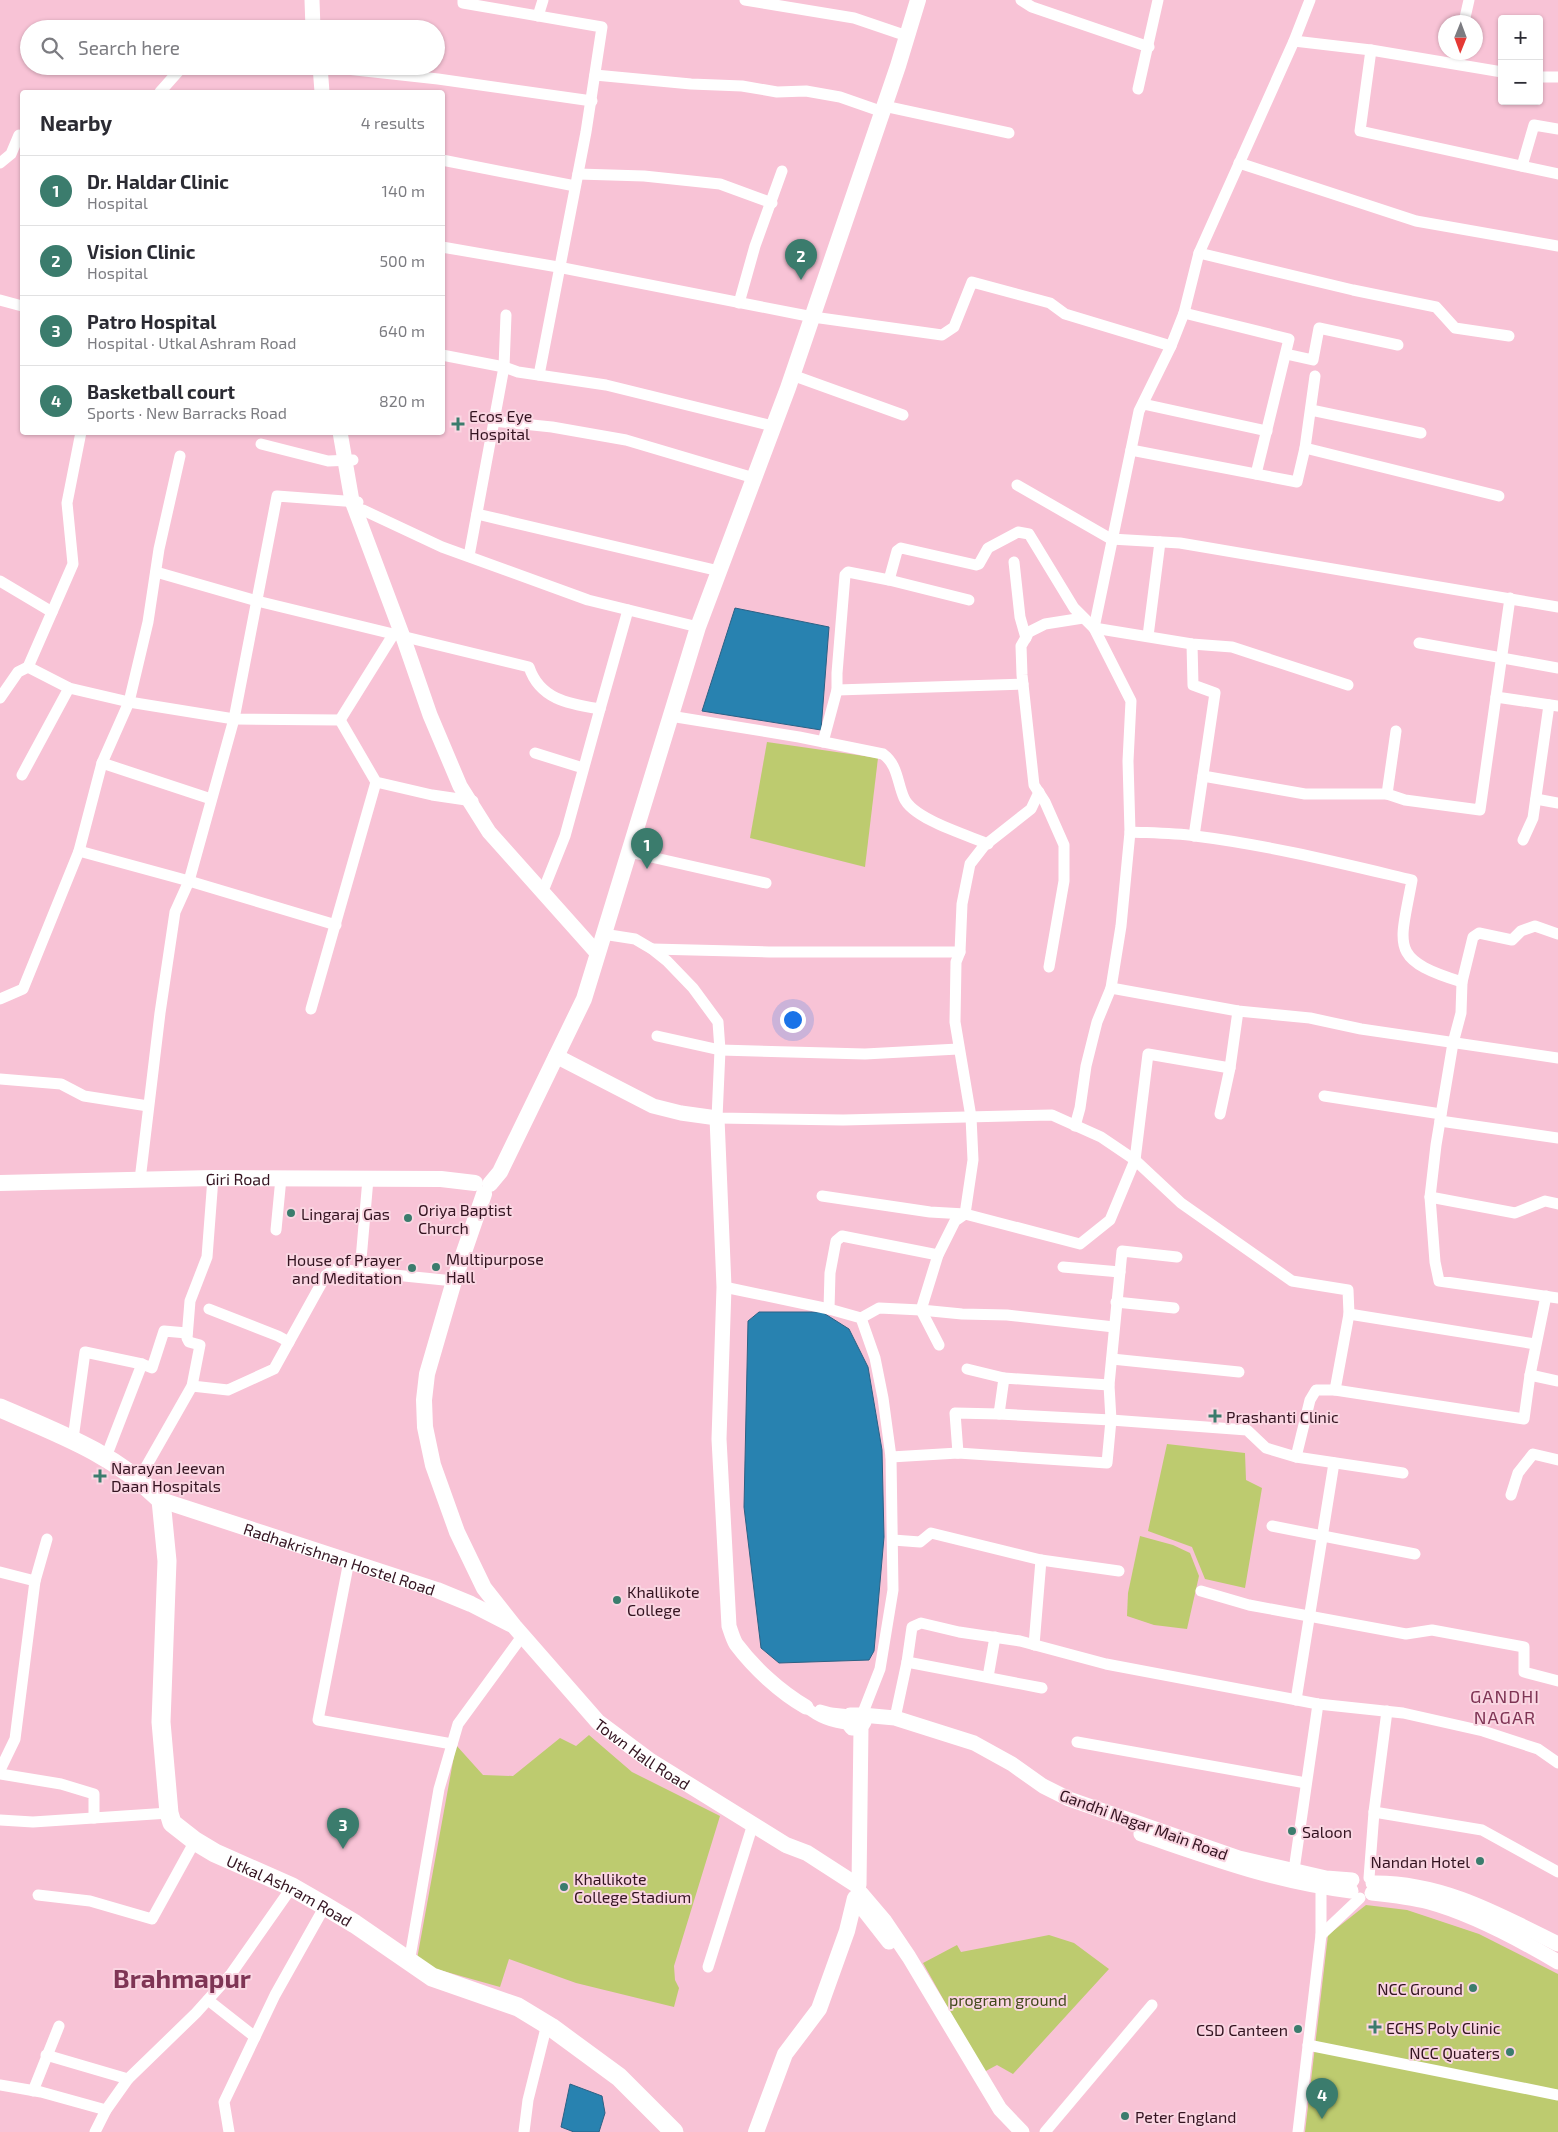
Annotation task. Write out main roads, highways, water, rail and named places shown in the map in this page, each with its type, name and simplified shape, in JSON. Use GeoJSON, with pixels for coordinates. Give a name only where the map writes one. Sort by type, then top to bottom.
{"type":"FeatureCollection","features":[{"type":"Feature","properties":{"kind":"main road","name":"Town Hall Road"},"geometry":{"type":"LineString","coordinates":[[756,2132],[786,2054],[819,2009],[847,1931],[855,1890],[803,1861],[786,1845],[649,1760],[598,1722],[484,1588],[457,1532],[433,1465],[425,1427],[424,1400],[426,1374],[483,1187],[500,1172],[584,999],[698,627],[792,375],[884,109],[918,0]]}},
{"type":"Feature","properties":{"kind":"main road","name":"Giri Road"},"geometry":{"type":"LineString","coordinates":[[0,1183],[213,1178],[441,1179],[483,1187]]}},
{"type":"Feature","properties":{"kind":"main road"},"geometry":{"type":"LineString","coordinates":[[0,1408],[73,1439],[106,1457],[148,1490]]}},
{"type":"Feature","properties":{"kind":"main road"},"geometry":{"type":"LineString","coordinates":[[0,1418],[49,1436],[98,1458],[148,1490]]}},
{"type":"Feature","properties":{"kind":"main road","name":"Radhakrishnan Hostel Road"},"geometry":{"type":"LineString","coordinates":[[148,1490],[349,1562],[437,1590],[471,1604],[519,1631]]}},
{"type":"Feature","properties":{"kind":"main road","name":"Utkal Ashram Road"},"geometry":{"type":"LineString","coordinates":[[148,1490],[167,1561],[161,1722],[169,1813],[172,1823],[195,1841],[224,1857],[292,1887],[356,1924],[409,1963],[441,1981],[518,2007],[547,2024],[620,2077],[674,2132]]}},
{"type":"Feature","properties":{"kind":"main road"},"geometry":{"type":"LineString","coordinates":[[471,1604],[484,1588]]}},
{"type":"Feature","properties":{"kind":"water"},"geometry":{"type":"Polygon","coordinates":[[[735,608],[829,627],[821,730],[702,711],[735,608]]]}},
{"type":"Feature","properties":{"kind":"water"},"geometry":{"type":"Polygon","coordinates":[[[759,1312],[822,1312],[849,1329],[868,1367],[882,1450],[884,1537],[874,1651],[869,1660],[779,1663],[761,1648],[744,1507],[748,1321],[759,1312]]]}},
{"type":"Feature","properties":{"kind":"water"},"geometry":{"type":"Polygon","coordinates":[[[570,2084],[602,2096],[605,2113],[599,2132],[574,2132],[561,2127],[570,2084]]]}},
{"type":"Feature","properties":{"kind":"place","name":"Vision Clinic"},"geometry":{"type":"Point","coordinates":[801,280]}},
{"type":"Feature","properties":{"kind":"place","name":"Ecos Eye Hospital"},"geometry":{"type":"Point","coordinates":[458,424]}},
{"type":"Feature","properties":{"kind":"place","name":"Dr. Haldar Clinic"},"geometry":{"type":"Point","coordinates":[647,869]}},
{"type":"Feature","properties":{"kind":"place","name":"Lingaraj Gas"},"geometry":{"type":"Point","coordinates":[291,1213]}},
{"type":"Feature","properties":{"kind":"place","name":"Oriya Baptist Church"},"geometry":{"type":"Point","coordinates":[408,1218]}},
{"type":"Feature","properties":{"kind":"place","name":"Multipurpose Hall"},"geometry":{"type":"Point","coordinates":[436,1267]}},
{"type":"Feature","properties":{"kind":"place","name":"House of Prayer and Meditation"},"geometry":{"type":"Point","coordinates":[412,1268]}},
{"type":"Feature","properties":{"kind":"place","name":"Prashanti Clinic"},"geometry":{"type":"Point","coordinates":[1215,1416]}},
{"type":"Feature","properties":{"kind":"place","name":"Narayan Jeevan Daan Hospitals"},"geometry":{"type":"Point","coordinates":[100,1476]}},
{"type":"Feature","properties":{"kind":"place","name":"Khallikote College"},"geometry":{"type":"Point","coordinates":[617,1600]}},
{"type":"Feature","properties":{"kind":"place","name":"Saloon"},"geometry":{"type":"Point","coordinates":[1292,1831]}},
{"type":"Feature","properties":{"kind":"place","name":"Patro Hospital"},"geometry":{"type":"Point","coordinates":[343,1849]}},
{"type":"Feature","properties":{"kind":"place","name":"Nandan Hotel"},"geometry":{"type":"Point","coordinates":[1480,1861]}},
{"type":"Feature","properties":{"kind":"place","name":"Khallikote College Stadium"},"geometry":{"type":"Point","coordinates":[564,1887]}},
{"type":"Feature","properties":{"kind":"place","name":"NCC Ground"},"geometry":{"type":"Point","coordinates":[1473,1988]}},
{"type":"Feature","properties":{"kind":"place","name":"ECHS Poly Clinic"},"geometry":{"type":"Point","coordinates":[1375,2027]}},
{"type":"Feature","properties":{"kind":"place","name":"CSD Canteen"},"geometry":{"type":"Point","coordinates":[1298,2029]}},
{"type":"Feature","properties":{"kind":"place","name":"NCC Quaters"},"geometry":{"type":"Point","coordinates":[1510,2052]}},
{"type":"Feature","properties":{"kind":"place","name":"Peter England"},"geometry":{"type":"Point","coordinates":[1125,2116]}},
{"type":"Feature","properties":{"kind":"place","name":"Basketball court"},"geometry":{"type":"Point","coordinates":[1322,2119]}},
{"type":"Feature","properties":{"kind":"district","name":"GANDHI NAGAR"},"geometry":{"type":"Point","coordinates":[1505,1706]}},
{"type":"Feature","properties":{"kind":"district","name":"Brahmapur"},"geometry":{"type":"Point","coordinates":[182,1977]}},
{"type":"Feature","properties":{"kind":"park label","name":"program ground"},"geometry":{"type":"Point","coordinates":[1008,1999]}}]}
